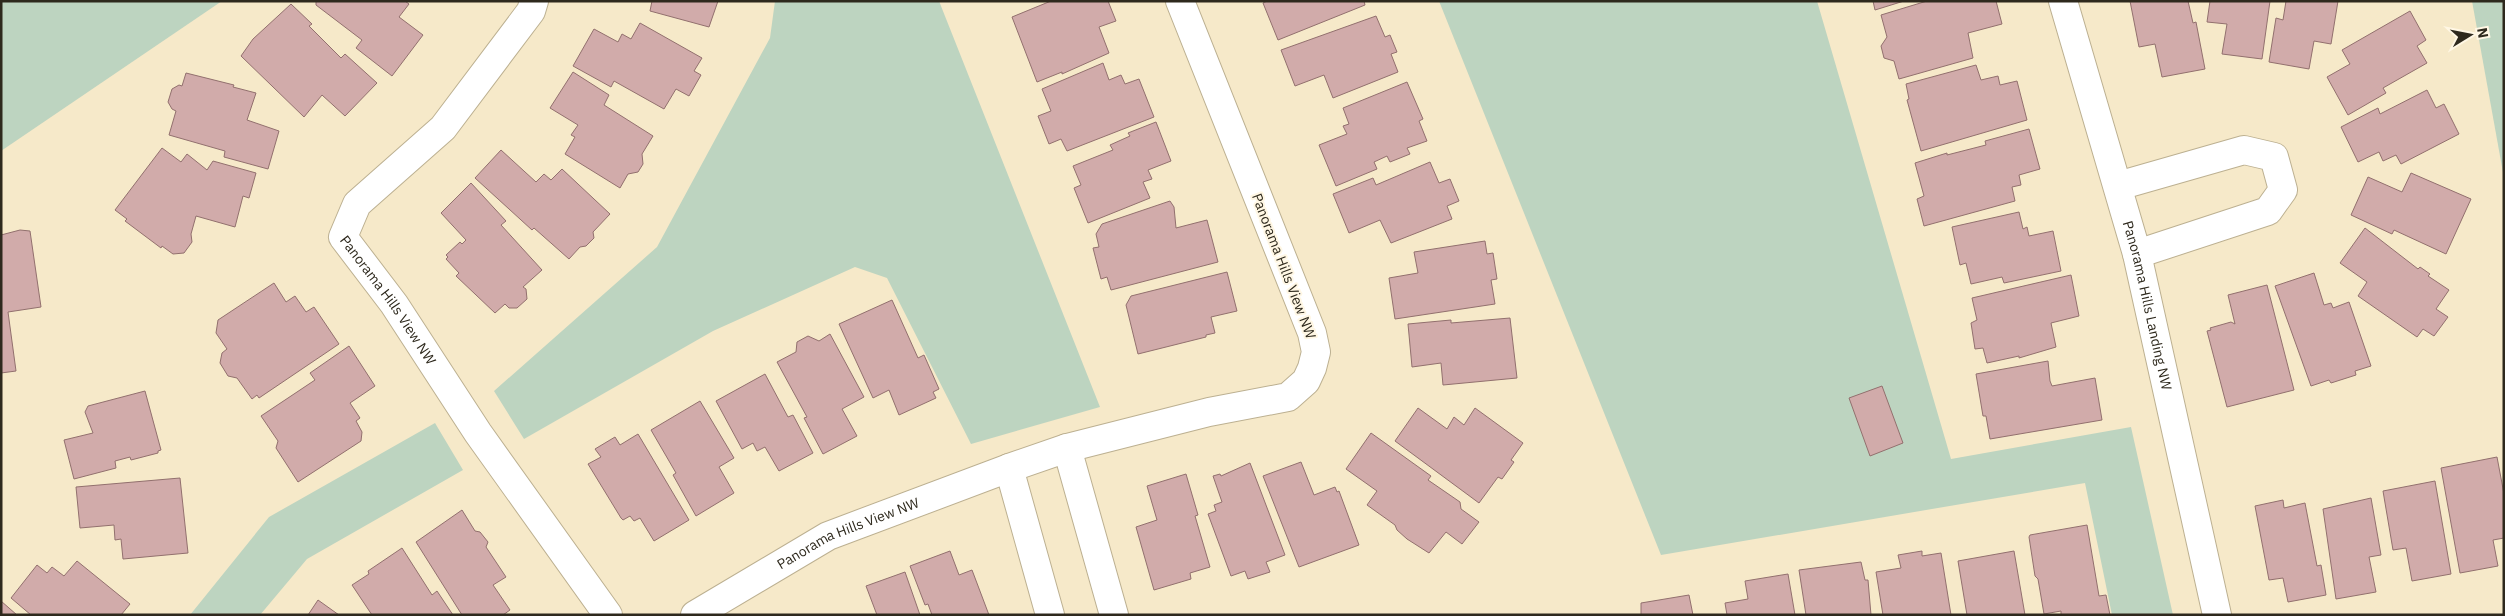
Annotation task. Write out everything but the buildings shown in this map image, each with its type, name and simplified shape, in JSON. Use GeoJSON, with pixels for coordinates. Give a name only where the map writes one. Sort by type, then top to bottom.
{"type":"FeatureCollection","features":[{"type":"Feature","properties":{"kind":"street","name":"Panorama Hills View NW"},"geometry":{"type":"LineString","coordinates":[[534,1],[531,11],[443,128],[357,204],[343,237],[394,304],[478,433],[608,615]]}},
{"type":"Feature","properties":{"kind":"street","name":"Panorama Hills View NW"},"geometry":{"type":"LineString","coordinates":[[695,615],[828,536],[1067,448],[1209,412],[1288,397],[1306,381],[1316,352],[1312,333],[1180,1]]}},
{"type":"Feature","properties":{"kind":"street","name":"Panorama Hills Landing NW"},"geometry":{"type":"LineString","coordinates":[[2063,1],[2137,254],[2217,615]]}},
{"type":"Feature","properties":{"kind":"street"},"geometry":{"type":"LineString","coordinates":[[2118,186],[2244,150],[2274,157],[2283,190],[2268,211],[2137,254]]}},
{"type":"Feature","properties":{"kind":"street"},"geometry":{"type":"LineString","coordinates":[[1067,448],[1114,615]]}},
{"type":"Feature","properties":{"kind":"street"},"geometry":{"type":"LineString","coordinates":[[1009,468],[1050,615]]}},
{"type":"Feature","properties":{"kind":"green space"},"geometry":{"type":"Polygon","coordinates":[[[1,1],[222,1],[1,151],[1,1]]]}},
{"type":"Feature","properties":{"kind":"green space"},"geometry":{"type":"Polygon","coordinates":[[[775,1],[939,1],[1100,407],[971,444],[887,278],[855,267],[713,331],[524,439],[494,391],[657,247],[770,38],[775,1]]]}},
{"type":"Feature","properties":{"kind":"green space"},"geometry":{"type":"Polygon","coordinates":[[[1439,1],[1817,1],[1951,459],[2131,427],[2173,615],[2112,615],[2085,483],[1661,555],[1439,1]]]}},
{"type":"Feature","properties":{"kind":"green space"},"geometry":{"type":"Polygon","coordinates":[[[2472,1],[2504,1],[2504,178],[2472,1]]]}},
{"type":"Feature","properties":{"kind":"green space"},"geometry":{"type":"Polygon","coordinates":[[[435,423],[463,470],[307,559],[260,615],[190,615],[269,517],[435,423]]]}}]}
